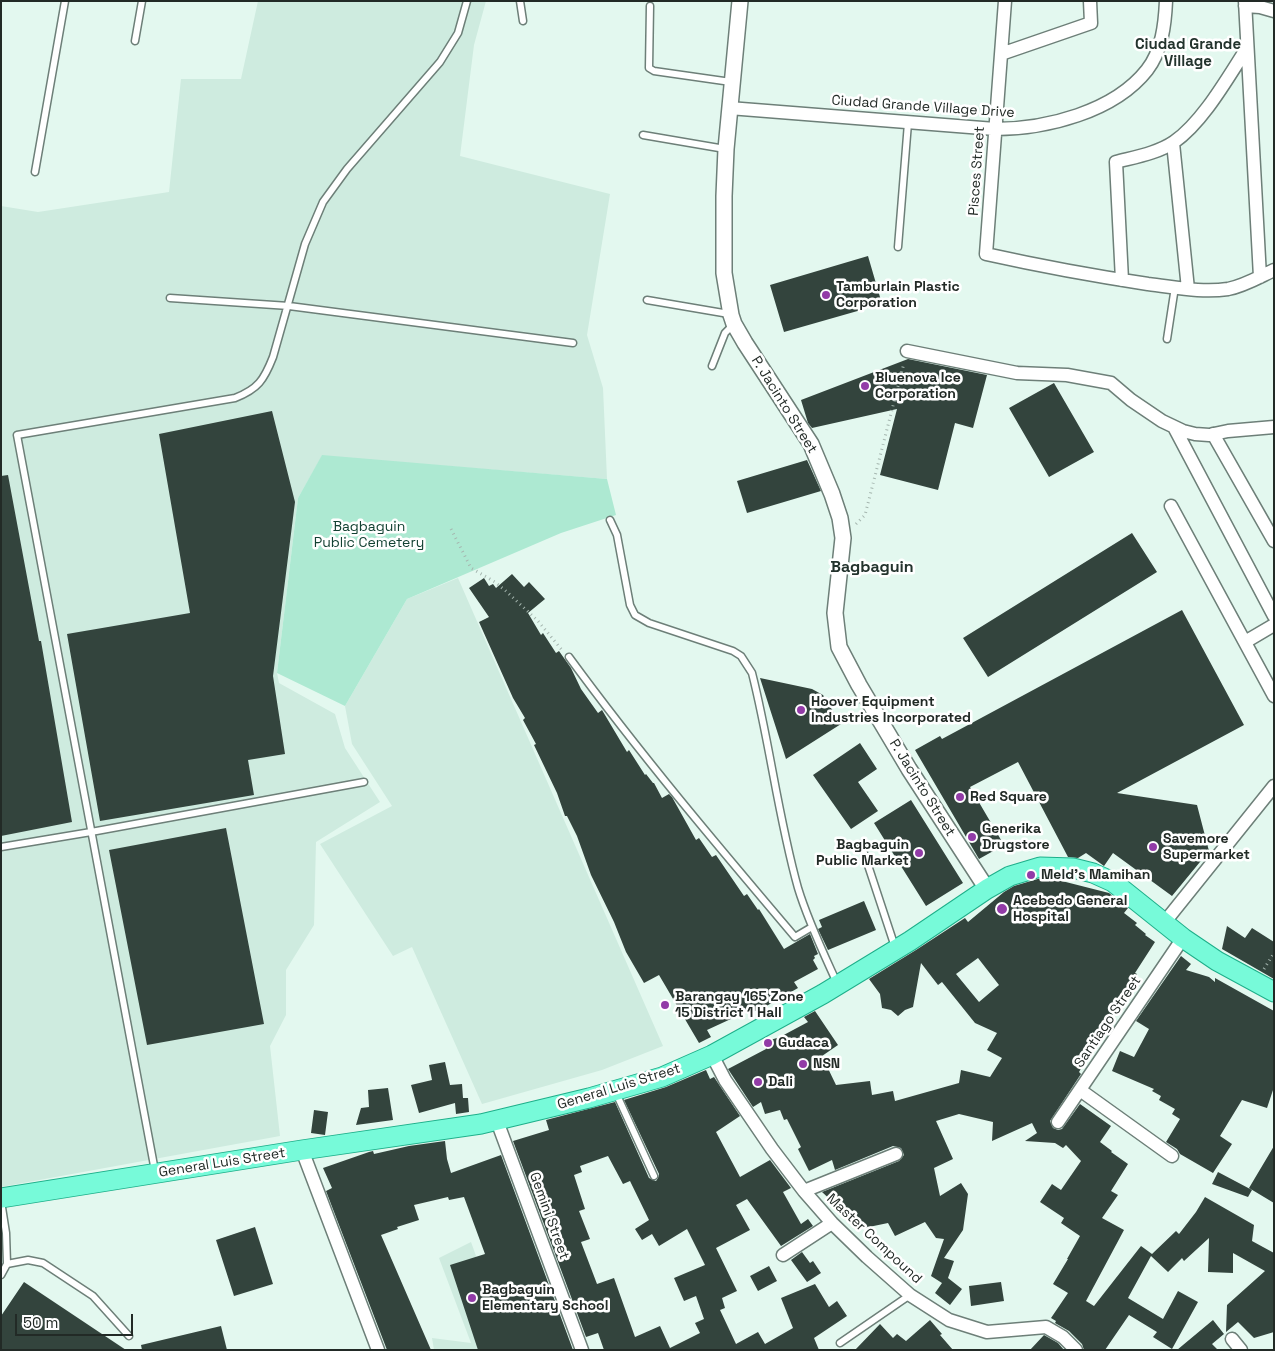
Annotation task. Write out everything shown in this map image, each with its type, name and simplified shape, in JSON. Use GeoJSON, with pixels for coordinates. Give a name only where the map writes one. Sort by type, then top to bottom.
{"type":"FeatureCollection","features":[{"type":"Feature","properties":{"kind":"main road","name":"General Luis Street"},"geometry":{"type":"LineString","coordinates":[[1,1200],[156,1173],[498,1121],[662,1077],[712,1055],[768,1026],[896,950],[987,889],[1010,876],[1032,869],[1048,867],[1073,868],[1092,873],[1113,882],[1183,938],[1217,961],[1274,992]]}},
{"type":"Feature","properties":{"kind":"street","name":"P. Jacinto Street"},"geometry":{"type":"LineString","coordinates":[[740,1],[726,149],[724,273],[732,319],[811,444],[840,518],[843,538],[835,613],[839,647],[859,685],[909,769],[987,889]]}},
{"type":"Feature","properties":{"kind":"street","name":"Pisces Street"},"geometry":{"type":"LineString","coordinates":[[1005,1],[986,254],[1047,268],[1122,280]]}},
{"type":"Feature","properties":{"kind":"street"},"geometry":{"type":"LineString","coordinates":[[1001,54],[1091,24],[1090,1]]}},
{"type":"Feature","properties":{"kind":"street","name":"Ciudad Grande Village Drive"},"geometry":{"type":"LineString","coordinates":[[729,108],[995,129],[1016,129],[1066,119],[1111,100],[1132,86],[1148,69],[1160,45],[1165,24],[1166,1]]}},
{"type":"Feature","properties":{"kind":"street"},"geometry":{"type":"LineString","coordinates":[[1260,277],[1245,4],[1274,11]]}},
{"type":"Feature","properties":{"kind":"street"},"geometry":{"type":"LineString","coordinates":[[1247,48],[1202,113],[1185,133],[1173,143],[1146,154],[1116,162],[1122,280],[1188,289],[1213,290],[1231,288],[1274,270]]}},
{"type":"Feature","properties":{"kind":"street"},"geometry":{"type":"LineString","coordinates":[[1173,143],[1188,289]]}},
{"type":"Feature","properties":{"kind":"street"},"geometry":{"type":"LineString","coordinates":[[907,351],[1017,373],[1067,376],[1111,383],[1140,407],[1162,421],[1183,431],[1195,434],[1213,434],[1274,427]]}},
{"type":"Feature","properties":{"kind":"street"},"geometry":{"type":"LineString","coordinates":[[1174,426],[1274,616]]}},
{"type":"Feature","properties":{"kind":"street"},"geometry":{"type":"LineString","coordinates":[[1213,434],[1274,541]]}},
{"type":"Feature","properties":{"kind":"street"},"geometry":{"type":"LineString","coordinates":[[1171,506],[1274,696]]}},
{"type":"Feature","properties":{"kind":"street"},"geometry":{"type":"LineString","coordinates":[[1245,642],[1274,625]]}},
{"type":"Feature","properties":{"kind":"street"},"geometry":{"type":"LineString","coordinates":[[1164,923],[1274,786]]}},
{"type":"Feature","properties":{"kind":"street","name":"Santiago Street"},"geometry":{"type":"LineString","coordinates":[[1058,1122],[1183,938]]}},
{"type":"Feature","properties":{"kind":"street","name":"Master Compound"},"geometry":{"type":"LineString","coordinates":[[712,1055],[731,1088],[772,1149],[804,1191],[832,1223],[867,1257],[910,1294],[949,1320],[987,1332],[1046,1327],[1063,1337],[1076,1350]]}},
{"type":"Feature","properties":{"kind":"street"},"geometry":{"type":"LineString","coordinates":[[1080,1090],[1172,1156]]}},
{"type":"Feature","properties":{"kind":"street","name":"Gemini Street"},"geometry":{"type":"LineString","coordinates":[[498,1121],[582,1350]]}},
{"type":"Feature","properties":{"kind":"street"},"geometry":{"type":"LineString","coordinates":[[302,1150],[378,1350]]}},
{"type":"Feature","properties":{"kind":"street"},"geometry":{"type":"LineString","coordinates":[[804,1191],[896,1154]]}},
{"type":"Feature","properties":{"kind":"street"},"geometry":{"type":"LineString","coordinates":[[783,1255],[832,1223]]}},
{"type":"Feature","properties":{"kind":"street"},"geometry":{"type":"LineString","coordinates":[[1232,1339],[1241,1350]]}},
{"type":"Feature","properties":{"kind":"lane"},"geometry":{"type":"LineString","coordinates":[[35,172],[65,1]]}},
{"type":"Feature","properties":{"kind":"lane"},"geometry":{"type":"LineString","coordinates":[[135,41],[142,1]]}},
{"type":"Feature","properties":{"kind":"lane"},"geometry":{"type":"LineString","coordinates":[[156,1173],[17,435],[234,398],[260,384],[268,372],[289,306],[305,244],[323,202],[348,169],[440,62],[458,33],[467,1]]}},
{"type":"Feature","properties":{"kind":"lane"},"geometry":{"type":"LineString","coordinates":[[520,1],[523,21]]}},
{"type":"Feature","properties":{"kind":"lane"},"geometry":{"type":"LineString","coordinates":[[650,6],[649,68],[732,82]]}},
{"type":"Feature","properties":{"kind":"lane"},"geometry":{"type":"LineString","coordinates":[[898,247],[908,123]]}},
{"type":"Feature","properties":{"kind":"lane"},"geometry":{"type":"LineString","coordinates":[[643,135],[726,149]]}},
{"type":"Feature","properties":{"kind":"lane"},"geometry":{"type":"LineString","coordinates":[[1167,339],[1175,287]]}},
{"type":"Feature","properties":{"kind":"lane"},"geometry":{"type":"LineString","coordinates":[[170,298],[289,306],[573,343]]}},
{"type":"Feature","properties":{"kind":"lane"},"geometry":{"type":"LineString","coordinates":[[647,300],[732,319],[712,366]]}},
{"type":"Feature","properties":{"kind":"lane"},"geometry":{"type":"LineString","coordinates":[[610,520],[617,536],[630,605],[635,615],[649,623],[725,647],[741,656],[752,673],[784,831],[799,889],[812,927],[839,985]]}},
{"type":"Feature","properties":{"kind":"lane"},"geometry":{"type":"LineString","coordinates":[[569,658],[667,786],[795,937],[812,927]]}},
{"type":"Feature","properties":{"kind":"lane"},"geometry":{"type":"LineString","coordinates":[[1,847],[364,782]]}},
{"type":"Feature","properties":{"kind":"lane"},"geometry":{"type":"LineString","coordinates":[[861,844],[896,950]]}},
{"type":"Feature","properties":{"kind":"lane"},"geometry":{"type":"LineString","coordinates":[[615,1091],[654,1176]]}},
{"type":"Feature","properties":{"kind":"lane"},"geometry":{"type":"LineString","coordinates":[[1,1200],[6,1233],[7,1264],[1,1275]]}},
{"type":"Feature","properties":{"kind":"lane"},"geometry":{"type":"LineString","coordinates":[[7,1264],[28,1260],[43,1263],[93,1296],[129,1336]]}},
{"type":"Feature","properties":{"kind":"lane"},"geometry":{"type":"LineString","coordinates":[[840,1343],[910,1294]]}},
{"type":"Feature","properties":{"kind":"path"},"geometry":{"type":"LineString","coordinates":[[843,538],[865,515],[907,351]]}},
{"type":"Feature","properties":{"kind":"path"},"geometry":{"type":"LineString","coordinates":[[451,529],[472,568],[507,592],[548,632],[569,658]]}},
{"type":"Feature","properties":{"kind":"path"},"geometry":{"type":"LineString","coordinates":[[1261,973],[1274,953]]}},
{"type":"Feature","properties":{"kind":"shaded area"},"geometry":{"type":"Polygon","coordinates":[[[258,1],[486,1],[474,45],[460,156],[610,194],[587,335],[603,388],[607,479],[322,456],[298,498],[277,673],[279,683],[335,714],[345,748],[380,802],[316,842],[314,925],[286,970],[286,1015],[270,1046],[280,1136],[1,1187],[1,206],[38,212],[169,192],[181,79],[241,79],[258,1]]]}},
{"type":"Feature","properties":{"kind":"shaded area"},"geometry":{"type":"Polygon","coordinates":[[[458,578],[663,1046],[602,1070],[482,1104],[412,947],[393,956],[320,844],[392,806],[352,744],[345,706],[407,599],[458,578]]]}},
{"type":"Feature","properties":{"kind":"shaded area","name":"Bagbaguin Elementary School"},"geometry":{"type":"Polygon","coordinates":[[[471,1242],[510,1350],[434,1350],[432,1338],[471,1343],[439,1258],[471,1242]]]}},
{"type":"Feature","properties":{"kind":"green space","name":"Bagbaguin Public Cemetery"},"geometry":{"type":"Polygon","coordinates":[[[322,455],[607,479],[616,515],[561,533],[407,599],[345,706],[277,673],[298,498],[322,455]]]}},
{"type":"Feature","properties":{"kind":"building","name":"Tamburlain Plastic Corporation"},"geometry":{"type":"Polygon","coordinates":[[[868,256],[882,304],[784,332],[770,285],[868,256]]]}},
{"type":"Feature","properties":{"kind":"building"},"geometry":{"type":"Polygon","coordinates":[[[908,359],[987,375],[973,428],[955,423],[938,490],[880,475],[897,409],[812,428],[808,423],[801,400],[908,359]]]}},
{"type":"Feature","properties":{"kind":"building"},"geometry":{"type":"Polygon","coordinates":[[[1054,383],[1094,452],[1049,477],[1009,408],[1054,383]]]}},
{"type":"Feature","properties":{"kind":"building"},"geometry":{"type":"Polygon","coordinates":[[[272,411],[295,502],[273,676],[285,754],[248,760],[254,795],[100,821],[67,634],[190,613],[159,434],[272,411]]]}},
{"type":"Feature","properties":{"kind":"building"},"geometry":{"type":"Polygon","coordinates":[[[807,460],[821,491],[747,513],[737,481],[807,460]]]}},
{"type":"Feature","properties":{"kind":"building"},"geometry":{"type":"Polygon","coordinates":[[[8,475],[39,641],[41,641],[72,822],[1,836],[1,476],[8,475]]]}},
{"type":"Feature","properties":{"kind":"building"},"geometry":{"type":"Polygon","coordinates":[[[1132,533],[1157,572],[988,677],[963,638],[1132,533]]]}},
{"type":"Feature","properties":{"kind":"building"},"geometry":{"type":"Polygon","coordinates":[[[512,574],[524,587],[529,582],[545,599],[528,613],[541,635],[543,633],[556,653],[559,651],[571,668],[581,689],[598,713],[602,710],[627,752],[629,750],[645,775],[654,783],[662,798],[669,794],[672,797],[696,840],[699,838],[712,857],[716,855],[744,896],[747,894],[759,909],[784,949],[810,934],[818,954],[814,956],[813,960],[818,969],[794,982],[798,988],[763,1008],[747,1014],[746,1012],[707,1030],[711,1037],[699,1043],[659,975],[644,983],[626,952],[591,875],[577,836],[567,816],[565,816],[557,793],[534,745],[536,744],[523,720],[525,718],[513,698],[479,622],[489,617],[469,588],[484,578],[489,586],[493,584],[496,588],[512,574]]]}},
{"type":"Feature","properties":{"kind":"building"},"geometry":{"type":"Polygon","coordinates":[[[1182,610],[1244,725],[1117,793],[1197,805],[1209,851],[1172,896],[1113,853],[1104,866],[1086,853],[1078,858],[1068,857],[1018,762],[970,787],[1004,845],[979,859],[915,750],[940,736],[942,739],[1182,610]]]}},
{"type":"Feature","properties":{"kind":"building","name":"Hoover Equipment Industries Incorporated"},"geometry":{"type":"Polygon","coordinates":[[[760,678],[812,689],[823,695],[841,724],[786,759],[760,678]]]}},
{"type":"Feature","properties":{"kind":"building"},"geometry":{"type":"Polygon","coordinates":[[[860,743],[877,769],[858,782],[878,811],[851,829],[813,775],[860,743]]]}},
{"type":"Feature","properties":{"kind":"building","name":"Bagbaguin Public Market"},"geometry":{"type":"Polygon","coordinates":[[[911,800],[963,883],[926,906],[874,823],[911,800]]]}},
{"type":"Feature","properties":{"kind":"building"},"geometry":{"type":"Polygon","coordinates":[[[226,828],[264,1024],[147,1045],[109,850],[226,828]]]}},
{"type":"Feature","properties":{"kind":"building"},"geometry":{"type":"Polygon","coordinates":[[[1041,878],[1054,879],[1109,893],[1128,908],[1124,913],[1137,923],[1135,925],[1145,935],[1155,942],[1135,973],[1137,974],[1079,1072],[1081,1074],[1050,1121],[1053,1128],[1062,1129],[1080,1104],[1111,1126],[1100,1142],[1128,1164],[1111,1191],[1118,1195],[1102,1218],[1124,1230],[1086,1301],[1094,1306],[1141,1246],[1152,1254],[1176,1231],[1179,1234],[1205,1197],[1254,1225],[1252,1241],[1274,1253],[1274,1332],[1254,1338],[1238,1322],[1226,1332],[1227,1305],[1265,1271],[1233,1253],[1233,1273],[1208,1272],[1209,1238],[1184,1261],[1182,1258],[1168,1272],[1151,1256],[1128,1298],[1163,1319],[1178,1291],[1198,1302],[1172,1349],[1153,1337],[1157,1332],[1129,1315],[1105,1350],[1084,1350],[1082,1344],[1069,1331],[1055,1323],[1056,1321],[1051,1318],[1068,1293],[1053,1284],[1080,1236],[1061,1223],[1064,1218],[1040,1202],[1052,1184],[1061,1190],[1081,1161],[1066,1145],[1063,1148],[1055,1143],[1025,1141],[1037,1133],[1032,1123],[992,1141],[993,1122],[959,1114],[936,1121],[953,1159],[934,1168],[940,1196],[961,1183],[968,1194],[963,1230],[944,1258],[954,1261],[948,1278],[962,1289],[950,1305],[935,1293],[942,1283],[931,1276],[944,1239],[936,1238],[925,1222],[895,1236],[888,1223],[864,1228],[854,1224],[841,1201],[835,1204],[822,1192],[899,1161],[904,1155],[901,1148],[893,1146],[835,1170],[832,1160],[809,1171],[798,1149],[801,1147],[787,1119],[784,1120],[780,1110],[765,1114],[761,1102],[753,1107],[728,1069],[766,1049],[764,1042],[780,1037],[808,1022],[804,1017],[815,1011],[838,1045],[822,1056],[836,1085],[870,1081],[872,1095],[893,1091],[895,1101],[959,1083],[961,1070],[990,1077],[1002,1058],[987,1050],[997,1033],[975,1023],[942,982],[938,985],[921,963],[913,1007],[905,1010],[898,1016],[891,1010],[882,1008],[880,994],[869,979],[965,918],[968,922],[1014,886],[1041,878]],[[978,958],[956,974],[979,1002],[999,985],[978,958]]]}},
{"type":"Feature","properties":{"kind":"building"},"geometry":{"type":"Polygon","coordinates":[[[864,901],[876,930],[828,950],[818,929],[822,927],[819,920],[864,901]]]}},
{"type":"Feature","properties":{"kind":"building"},"geometry":{"type":"Polygon","coordinates":[[[1227,926],[1245,938],[1252,928],[1274,942],[1274,979],[1222,949],[1227,926]]]}},
{"type":"Feature","properties":{"kind":"building"},"geometry":{"type":"Polygon","coordinates":[[[1181,956],[1191,964],[1186,970],[1209,977],[1215,982],[1215,978],[1274,1011],[1274,1087],[1267,1108],[1242,1100],[1220,1136],[1232,1144],[1213,1173],[1180,1154],[1177,1149],[1166,1142],[1180,1119],[1172,1114],[1175,1109],[1159,1100],[1161,1096],[1152,1091],[1154,1089],[1112,1071],[1120,1051],[1134,1057],[1149,1029],[1136,1021],[1181,956]]]}},
{"type":"Feature","properties":{"kind":"building"},"geometry":{"type":"Polygon","coordinates":[[[445,1062],[450,1085],[462,1084],[463,1098],[468,1098],[469,1112],[456,1114],[455,1103],[419,1113],[411,1085],[432,1080],[429,1065],[445,1062]]]}},
{"type":"Feature","properties":{"kind":"building"},"geometry":{"type":"Polygon","coordinates":[[[706,1070],[710,1079],[714,1077],[740,1116],[716,1132],[740,1177],[770,1160],[791,1188],[783,1192],[801,1224],[808,1219],[813,1226],[781,1246],[747,1199],[736,1205],[750,1230],[716,1248],[737,1291],[722,1298],[725,1308],[720,1310],[736,1344],[758,1332],[765,1344],[793,1328],[781,1298],[815,1284],[829,1307],[837,1301],[847,1316],[814,1338],[819,1350],[604,1350],[598,1333],[586,1337],[513,1141],[549,1130],[546,1120],[615,1102],[649,1178],[656,1181],[659,1174],[624,1100],[666,1087],[706,1070]],[[608,1156],[580,1166],[582,1172],[574,1175],[585,1209],[579,1211],[590,1239],[581,1242],[597,1284],[614,1278],[635,1337],[660,1326],[670,1348],[700,1333],[695,1323],[704,1319],[696,1296],[684,1301],[674,1278],[705,1265],[687,1229],[659,1246],[652,1234],[642,1240],[635,1229],[649,1220],[630,1181],[623,1184],[608,1156]]]}},
{"type":"Feature","properties":{"kind":"building"},"geometry":{"type":"Polygon","coordinates":[[[388,1088],[393,1120],[356,1125],[361,1108],[369,1107],[368,1090],[388,1088]]]}},
{"type":"Feature","properties":{"kind":"building"},"geometry":{"type":"Polygon","coordinates":[[[314,1110],[328,1112],[325,1135],[311,1133],[314,1110]]]}},
{"type":"Feature","properties":{"kind":"building"},"geometry":{"type":"Polygon","coordinates":[[[445,1141],[451,1173],[501,1155],[573,1350],[478,1350],[450,1265],[485,1254],[464,1197],[449,1200],[448,1197],[414,1205],[419,1220],[397,1227],[398,1229],[381,1235],[431,1350],[387,1350],[326,1191],[332,1188],[323,1168],[373,1151],[374,1154],[409,1146],[445,1141]]]}},
{"type":"Feature","properties":{"kind":"building"},"geometry":{"type":"Polygon","coordinates":[[[1274,1146],[1274,1203],[1249,1188],[1274,1146]]]}},
{"type":"Feature","properties":{"kind":"building"},"geometry":{"type":"Polygon","coordinates":[[[1218,1172],[1252,1190],[1248,1197],[1212,1184],[1218,1172]]]}},
{"type":"Feature","properties":{"kind":"building"},"geometry":{"type":"Polygon","coordinates":[[[255,1227],[273,1284],[234,1296],[216,1240],[255,1227]]]}},
{"type":"Feature","properties":{"kind":"building"},"geometry":{"type":"Polygon","coordinates":[[[802,1252],[810,1263],[813,1261],[821,1273],[807,1282],[791,1260],[802,1252]]]}},
{"type":"Feature","properties":{"kind":"building"},"geometry":{"type":"Polygon","coordinates":[[[769,1266],[777,1281],[758,1291],[750,1276],[769,1266]]]}},
{"type":"Feature","properties":{"kind":"building"},"geometry":{"type":"Polygon","coordinates":[[[24,1282],[126,1350],[1,1350],[1,1316],[24,1282]]]}},
{"type":"Feature","properties":{"kind":"building"},"geometry":{"type":"Polygon","coordinates":[[[1001,1282],[1004,1301],[971,1306],[969,1286],[1001,1282]]]}},
{"type":"Feature","properties":{"kind":"building"},"geometry":{"type":"Polygon","coordinates":[[[930,1320],[953,1350],[855,1350],[880,1324],[893,1338],[897,1334],[906,1341],[930,1320]]]}},
{"type":"Feature","properties":{"kind":"building"},"geometry":{"type":"Polygon","coordinates":[[[1213,1320],[1224,1334],[1212,1344],[1218,1350],[1177,1350],[1213,1320]]]}},
{"type":"Feature","properties":{"kind":"building"},"geometry":{"type":"Polygon","coordinates":[[[221,1326],[227,1350],[142,1350],[141,1345],[221,1326]]]}},
{"type":"Feature","properties":{"kind":"building"},"geometry":{"type":"Polygon","coordinates":[[[1044,1335],[1058,1343],[1064,1350],[1030,1350],[1044,1335]]]}},
{"type":"Feature","properties":{"kind":"place","name":"Tamburlain Plastic Corporation"},"geometry":{"type":"Point","coordinates":[826,295]}},
{"type":"Feature","properties":{"kind":"place","name":"Bluenova Ice Corporation"},"geometry":{"type":"Point","coordinates":[865,386]}},
{"type":"Feature","properties":{"kind":"place","name":"Hoover Equipment Industries Incorporated"},"geometry":{"type":"Point","coordinates":[801,710]}},
{"type":"Feature","properties":{"kind":"place","name":"Red Square"},"geometry":{"type":"Point","coordinates":[960,797]}},
{"type":"Feature","properties":{"kind":"place","name":"Generika Drugstore"},"geometry":{"type":"Point","coordinates":[972,837]}},
{"type":"Feature","properties":{"kind":"place","name":"Savemore Supermarket"},"geometry":{"type":"Point","coordinates":[1153,847]}},
{"type":"Feature","properties":{"kind":"place","name":"Bagbaguin Public Market"},"geometry":{"type":"Point","coordinates":[919,853]}},
{"type":"Feature","properties":{"kind":"place","name":"Meld's Mamihan"},"geometry":{"type":"Point","coordinates":[1031,875]}},
{"type":"Feature","properties":{"kind":"place","name":"Acebedo General Hospital"},"geometry":{"type":"Point","coordinates":[1002,909]}},
{"type":"Feature","properties":{"kind":"place","name":"Barangay 165 Zone 15 District 1 Hall"},"geometry":{"type":"Point","coordinates":[665,1005]}},
{"type":"Feature","properties":{"kind":"place","name":"Gudaca"},"geometry":{"type":"Point","coordinates":[768,1043]}},
{"type":"Feature","properties":{"kind":"place","name":"NSN"},"geometry":{"type":"Point","coordinates":[803,1064]}},
{"type":"Feature","properties":{"kind":"place","name":"Dali"},"geometry":{"type":"Point","coordinates":[758,1082]}},
{"type":"Feature","properties":{"kind":"place","name":"Bagbaguin Elementary School"},"geometry":{"type":"Point","coordinates":[472,1298]}},
{"type":"Feature","properties":{"kind":"district","name":"Ciudad Grande Village"},"geometry":{"type":"Point","coordinates":[1188,54]}},
{"type":"Feature","properties":{"kind":"district","name":"Bagbaguin"},"geometry":{"type":"Point","coordinates":[872,568]}}]}
